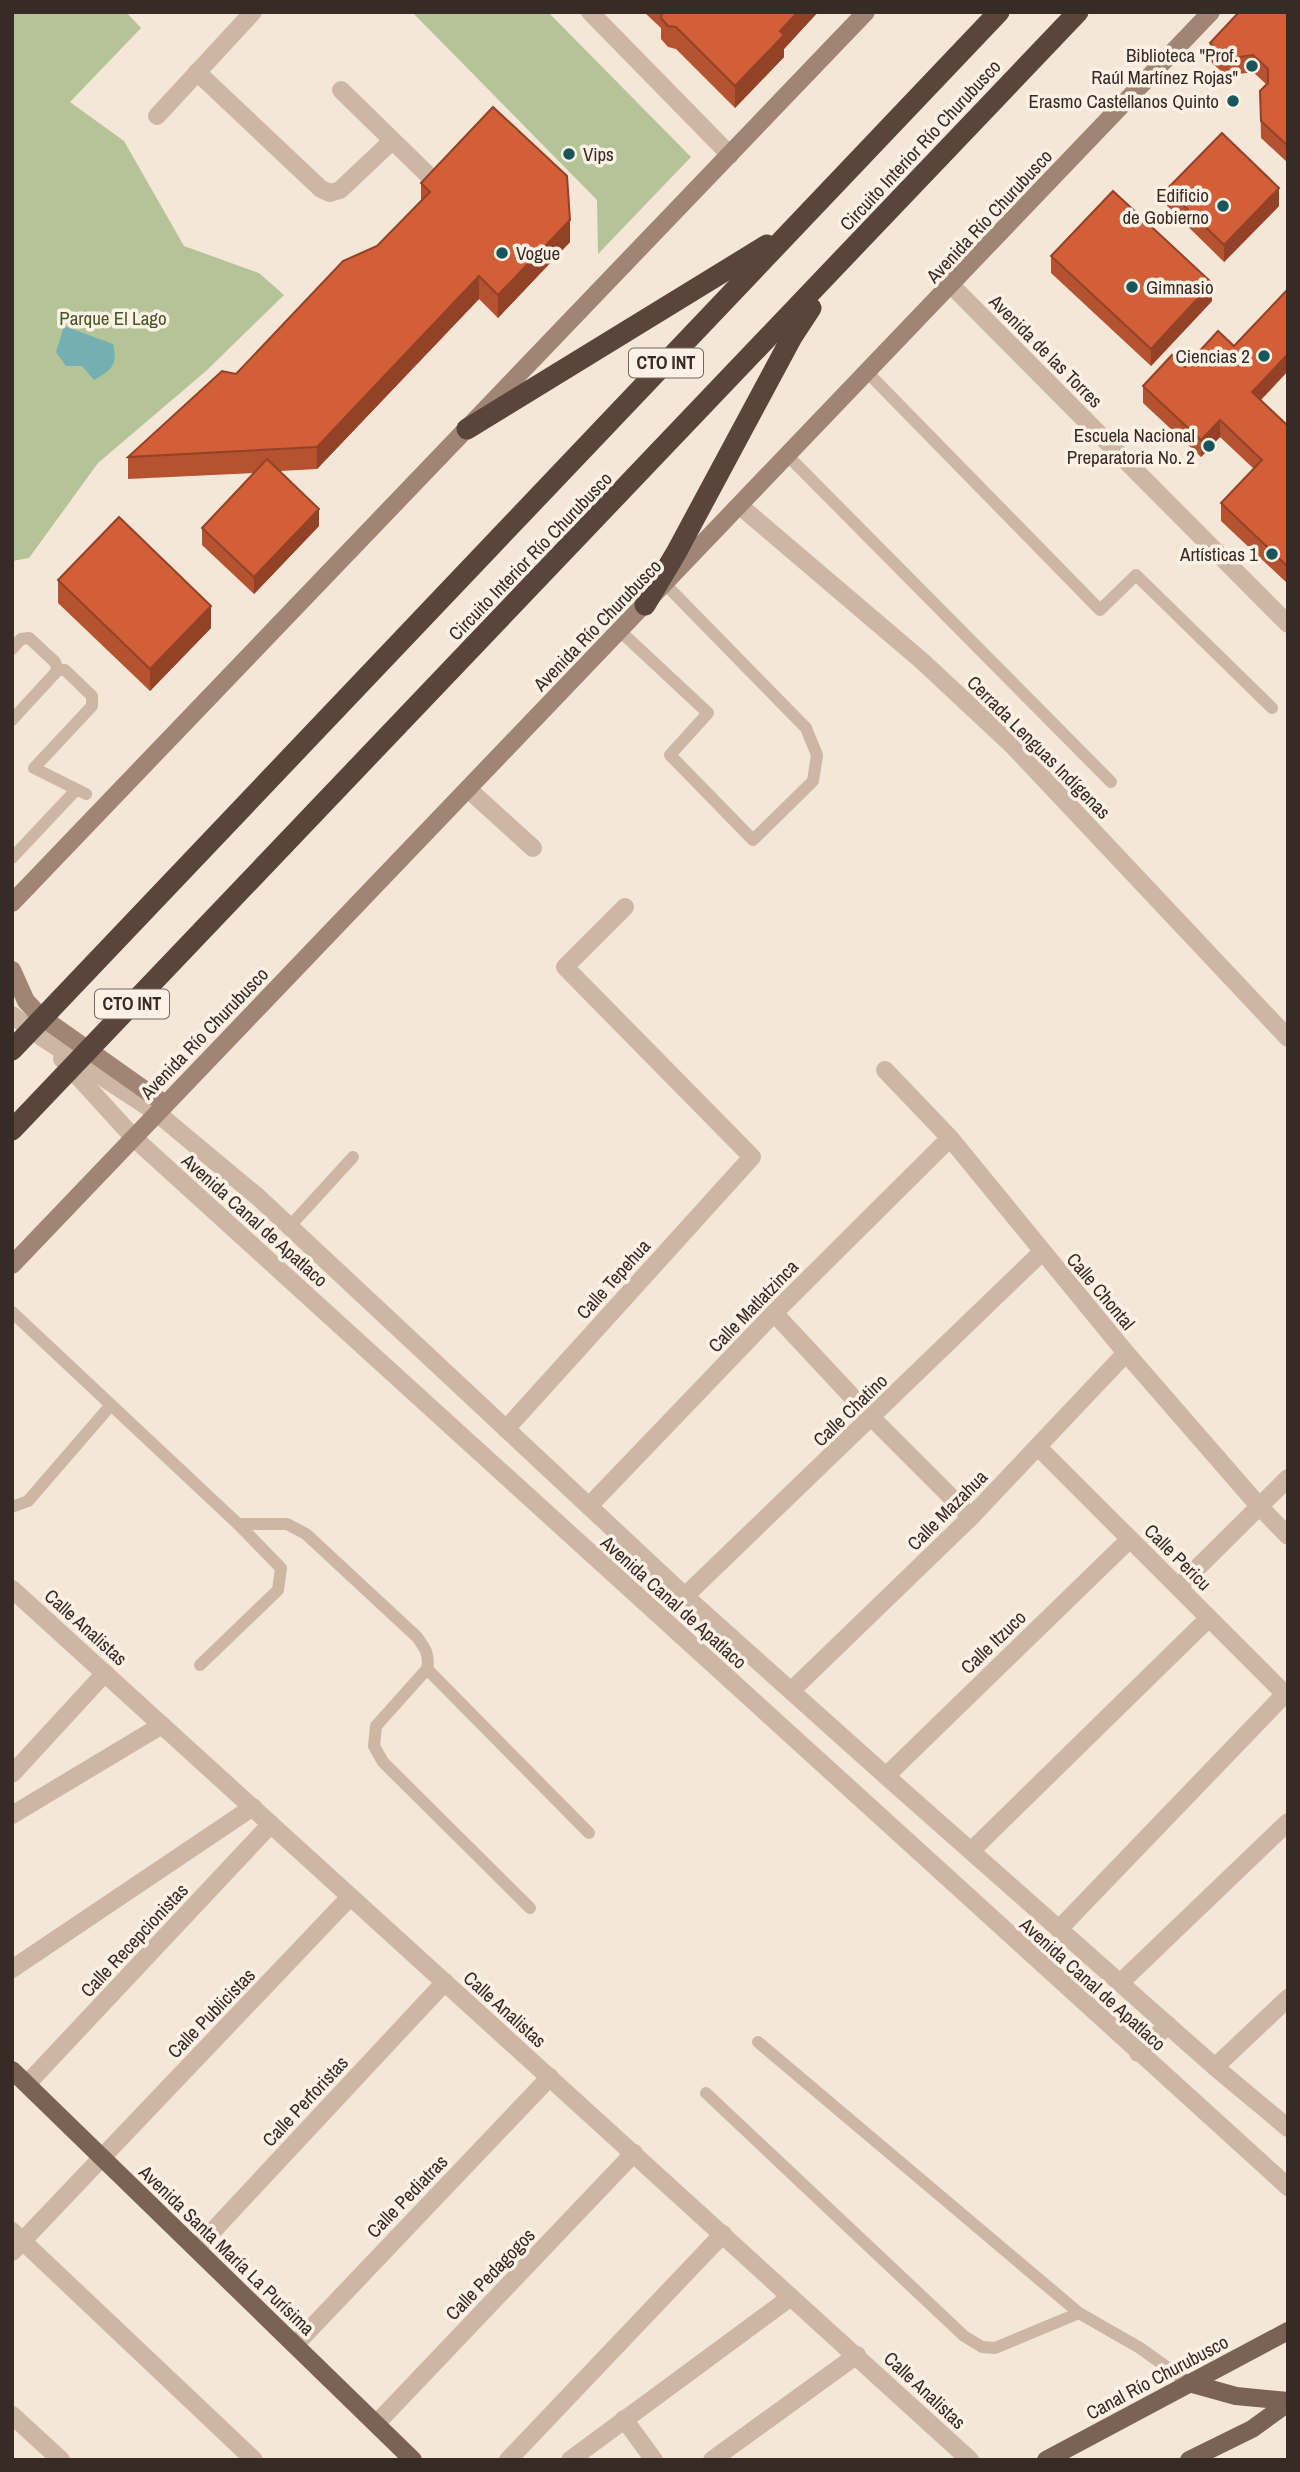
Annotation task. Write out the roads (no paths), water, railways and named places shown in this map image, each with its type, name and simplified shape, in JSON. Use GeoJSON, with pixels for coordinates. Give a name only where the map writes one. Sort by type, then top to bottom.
{"type":"FeatureCollection","features":[{"type":"Feature","properties":{"kind":"highway","name":"Circuito Interior Río Churubusco"},"geometry":{"type":"LineString","coordinates":[[12,1050],[999,12]]}},
{"type":"Feature","properties":{"kind":"highway","name":"Circuito Interior Río Churubusco"},"geometry":{"type":"LineString","coordinates":[[12,1130],[1078,13]]}},
{"type":"Feature","properties":{"kind":"highway"},"geometry":{"type":"LineString","coordinates":[[467,429],[790,232]]}},
{"type":"Feature","properties":{"kind":"highway"},"geometry":{"type":"LineString","coordinates":[[645,605],[676,553],[792,337],[835,269]]}},
{"type":"Feature","properties":{"kind":"main road"},"geometry":{"type":"LineString","coordinates":[[12,903],[866,12]]}},
{"type":"Feature","properties":{"kind":"main road","name":"Avenida Río Churubusco"},"geometry":{"type":"LineString","coordinates":[[12,1265],[952,286],[1211,12]]}},
{"type":"Feature","properties":{"kind":"main road"},"geometry":{"type":"LineString","coordinates":[[12,970],[26,1001],[40,1016],[161,1109]]}},
{"type":"Feature","properties":{"kind":"main road","name":"Avenida Santa María La Purísima"},"geometry":{"type":"LineString","coordinates":[[12,2070],[413,2460]]}},
{"type":"Feature","properties":{"kind":"main road","name":"Canal Río Churubusco"},"geometry":{"type":"LineString","coordinates":[[1046,2460],[1288,2331]]}},
{"type":"Feature","properties":{"kind":"main road"},"geometry":{"type":"LineString","coordinates":[[1189,2383],[1236,2396],[1288,2402]]}},
{"type":"Feature","properties":{"kind":"main road"},"geometry":{"type":"LineString","coordinates":[[1189,2460],[1252,2429],[1288,2402]]}},
{"type":"Feature","properties":{"kind":"street"},"geometry":{"type":"LineString","coordinates":[[157,117],[253,12]]}},
{"type":"Feature","properties":{"kind":"street"},"geometry":{"type":"LineString","coordinates":[[590,12],[730,155]]}},
{"type":"Feature","properties":{"kind":"street"},"geometry":{"type":"LineString","coordinates":[[197,72],[321,189],[331,193],[340,190],[392,141]]}},
{"type":"Feature","properties":{"kind":"street"},"geometry":{"type":"LineString","coordinates":[[341,90],[429,176]]}},
{"type":"Feature","properties":{"kind":"street","name":"Avenida de las Torres"},"geometry":{"type":"LineString","coordinates":[[952,286],[1288,624]]}},
{"type":"Feature","properties":{"kind":"street","name":"Cerrada Lenguas Indígenas"},"geometry":{"type":"LineString","coordinates":[[740,506],[922,661],[1013,746],[1288,1038]]}},
{"type":"Feature","properties":{"kind":"street"},"geometry":{"type":"LineString","coordinates":[[468,789],[534,848]]}},
{"type":"Feature","properties":{"kind":"street","name":"Calle Tepehua"},"geometry":{"type":"LineString","coordinates":[[506,1429],[752,1157],[565,968],[625,907]]}},
{"type":"Feature","properties":{"kind":"street","name":"Avenida Canal de Apatlaco"},"geometry":{"type":"LineString","coordinates":[[12,1015],[43,1038],[161,1109],[290,1226],[685,1596],[1215,2067],[1288,2128]]}},
{"type":"Feature","properties":{"kind":"street","name":"Avenida Canal de Apatlaco"},"geometry":{"type":"LineString","coordinates":[[43,1038],[134,1138],[1288,2187]]}},
{"type":"Feature","properties":{"kind":"street","name":"Calle Chontal"},"geometry":{"type":"LineString","coordinates":[[886,1070],[950,1138],[1126,1353],[1259,1506],[1288,1535]]}},
{"type":"Feature","properties":{"kind":"street","name":"Calle Matlatzinca"},"geometry":{"type":"LineString","coordinates":[[589,1506],[774,1313],[950,1138]]}},
{"type":"Feature","properties":{"kind":"street","name":"Calle Chatino"},"geometry":{"type":"LineString","coordinates":[[685,1596],[1042,1252]]}},
{"type":"Feature","properties":{"kind":"street"},"geometry":{"type":"LineString","coordinates":[[774,1313],[872,1418],[971,1517]]}},
{"type":"Feature","properties":{"kind":"street","name":"Calle Mazahua"},"geometry":{"type":"LineString","coordinates":[[792,1690],[971,1517],[1126,1353]]}},
{"type":"Feature","properties":{"kind":"street","name":"Calle Pericu"},"geometry":{"type":"LineString","coordinates":[[1038,1447],[1286,1695]]}},
{"type":"Feature","properties":{"kind":"street"},"geometry":{"type":"LineString","coordinates":[[1178,1587],[1288,1478]]}},
{"type":"Feature","properties":{"kind":"street","name":"Calle Itzuco"},"geometry":{"type":"LineString","coordinates":[[886,1776],[1130,1539]]}},
{"type":"Feature","properties":{"kind":"street","name":"Calle Analistas"},"geometry":{"type":"LineString","coordinates":[[14,1595],[105,1673],[970,2460]]}},
{"type":"Feature","properties":{"kind":"street"},"geometry":{"type":"LineString","coordinates":[[972,1850],[1209,1618]]}},
{"type":"Feature","properties":{"kind":"street"},"geometry":{"type":"LineString","coordinates":[[12,1774],[105,1673]]}},
{"type":"Feature","properties":{"kind":"street"},"geometry":{"type":"LineString","coordinates":[[1059,1929],[1286,1695]]}},
{"type":"Feature","properties":{"kind":"street"},"geometry":{"type":"LineString","coordinates":[[12,1815],[162,1725]]}},
{"type":"Feature","properties":{"kind":"street"},"geometry":{"type":"LineString","coordinates":[[12,1969],[253,1807]]}},
{"type":"Feature","properties":{"kind":"street"},"geometry":{"type":"LineString","coordinates":[[1121,1982],[1288,1822]]}},
{"type":"Feature","properties":{"kind":"street","name":"Calle Recepcionistas"},"geometry":{"type":"LineString","coordinates":[[27,2084],[271,1824]]}},
{"type":"Feature","properties":{"kind":"street","name":"Calle Publicistas"},"geometry":{"type":"LineString","coordinates":[[16,2242],[102,2157],[350,1897]]}},
{"type":"Feature","properties":{"kind":"street","name":"Calle Perforistas"},"geometry":{"type":"LineString","coordinates":[[196,2249],[445,1982]]}},
{"type":"Feature","properties":{"kind":"street"},"geometry":{"type":"LineString","coordinates":[[1215,2067],[1288,1998]]}},
{"type":"Feature","properties":{"kind":"street"},"geometry":{"type":"LineString","coordinates":[[1139,2053],[1168,2025]]}},
{"type":"Feature","properties":{"kind":"street","name":"Calle Pediatras"},"geometry":{"type":"LineString","coordinates":[[295,2345],[550,2077]]}},
{"type":"Feature","properties":{"kind":"street","name":"Calle Pedagogos"},"geometry":{"type":"LineString","coordinates":[[376,2424],[634,2154]]}},
{"type":"Feature","properties":{"kind":"street"},"geometry":{"type":"LineString","coordinates":[[508,2460],[723,2234]]}},
{"type":"Feature","properties":{"kind":"street"},"geometry":{"type":"LineString","coordinates":[[16,2242],[254,2460]]}},
{"type":"Feature","properties":{"kind":"street"},"geometry":{"type":"LineString","coordinates":[[570,2460],[791,2297]]}},
{"type":"Feature","properties":{"kind":"street"},"geometry":{"type":"LineString","coordinates":[[712,2460],[857,2355]]}},
{"type":"Feature","properties":{"kind":"street"},"geometry":{"type":"LineString","coordinates":[[12,2414],[61,2460]]}},
{"type":"Feature","properties":{"kind":"street"},"geometry":{"type":"LineString","coordinates":[[624,2419],[654,2460]]}},
{"type":"Feature","properties":{"kind":"lane"},"geometry":{"type":"LineString","coordinates":[[868,373],[1100,610],[1136,575],[1272,708]]}},
{"type":"Feature","properties":{"kind":"lane"},"geometry":{"type":"LineString","coordinates":[[788,456],[1111,782]]}},
{"type":"Feature","properties":{"kind":"lane"},"geometry":{"type":"LineString","coordinates":[[620,631],[708,713],[670,755],[753,840],[813,780],[817,755],[806,728],[664,584]]}},
{"type":"Feature","properties":{"kind":"lane"},"geometry":{"type":"LineString","coordinates":[[12,649],[20,639],[29,638],[55,662],[58,670]]}},
{"type":"Feature","properties":{"kind":"lane"},"geometry":{"type":"LineString","coordinates":[[12,720],[58,670],[65,670],[92,696],[92,706],[34,768],[81,792],[12,858]]}},
{"type":"Feature","properties":{"kind":"lane"},"geometry":{"type":"LineString","coordinates":[[290,1226],[353,1157]]}},
{"type":"Feature","properties":{"kind":"lane"},"geometry":{"type":"LineString","coordinates":[[12,1312],[238,1524],[281,1568],[278,1590],[200,1665]]}},
{"type":"Feature","properties":{"kind":"lane"},"geometry":{"type":"LineString","coordinates":[[12,1507],[28,1501],[111,1405]]}},
{"type":"Feature","properties":{"kind":"lane"},"geometry":{"type":"LineString","coordinates":[[238,1524],[287,1524],[306,1534],[426,1648],[430,1658],[427,1669],[376,1726],[374,1746],[383,1762],[530,1908]]}},
{"type":"Feature","properties":{"kind":"lane"},"geometry":{"type":"LineString","coordinates":[[427,1669],[589,1833]]}},
{"type":"Feature","properties":{"kind":"lane"},"geometry":{"type":"LineString","coordinates":[[758,2042],[1079,2314],[1140,2348],[1189,2383]]}},
{"type":"Feature","properties":{"kind":"lane"},"geometry":{"type":"LineString","coordinates":[[706,2093],[964,2336],[982,2347],[995,2348],[1079,2314]]}},
{"type":"Feature","properties":{"kind":"water"},"geometry":{"type":"Polygon","coordinates":[[[64,326],[113,344],[115,357],[109,370],[94,380],[82,366],[66,366],[56,352],[64,326]]]}},
{"type":"Feature","properties":{"kind":"place","name":"Biblioteca \"Prof. Raúl Martínez Rojas\""},"geometry":{"type":"Point","coordinates":[1252,66]}},
{"type":"Feature","properties":{"kind":"place","name":"Erasmo Castellanos Quinto"},"geometry":{"type":"Point","coordinates":[1233,101]}},
{"type":"Feature","properties":{"kind":"place","name":"Vips"},"geometry":{"type":"Point","coordinates":[569,154]}},
{"type":"Feature","properties":{"kind":"place","name":"Edificio de Gobierno"},"geometry":{"type":"Point","coordinates":[1223,206]}},
{"type":"Feature","properties":{"kind":"place","name":"Vogue"},"geometry":{"type":"Point","coordinates":[502,253]}},
{"type":"Feature","properties":{"kind":"place","name":"Gimnasio"},"geometry":{"type":"Point","coordinates":[1132,287]}},
{"type":"Feature","properties":{"kind":"place","name":"Ciencias 2"},"geometry":{"type":"Point","coordinates":[1264,356]}},
{"type":"Feature","properties":{"kind":"place","name":"Escuela Nacional Preparatoria No. 2"},"geometry":{"type":"Point","coordinates":[1209,446]}},
{"type":"Feature","properties":{"kind":"place","name":"Artísticas 1"},"geometry":{"type":"Point","coordinates":[1272,554]}},
{"type":"Feature","properties":{"kind":"park label","name":"Parque El Lago"},"geometry":{"type":"Point","coordinates":[113,318]}}]}
